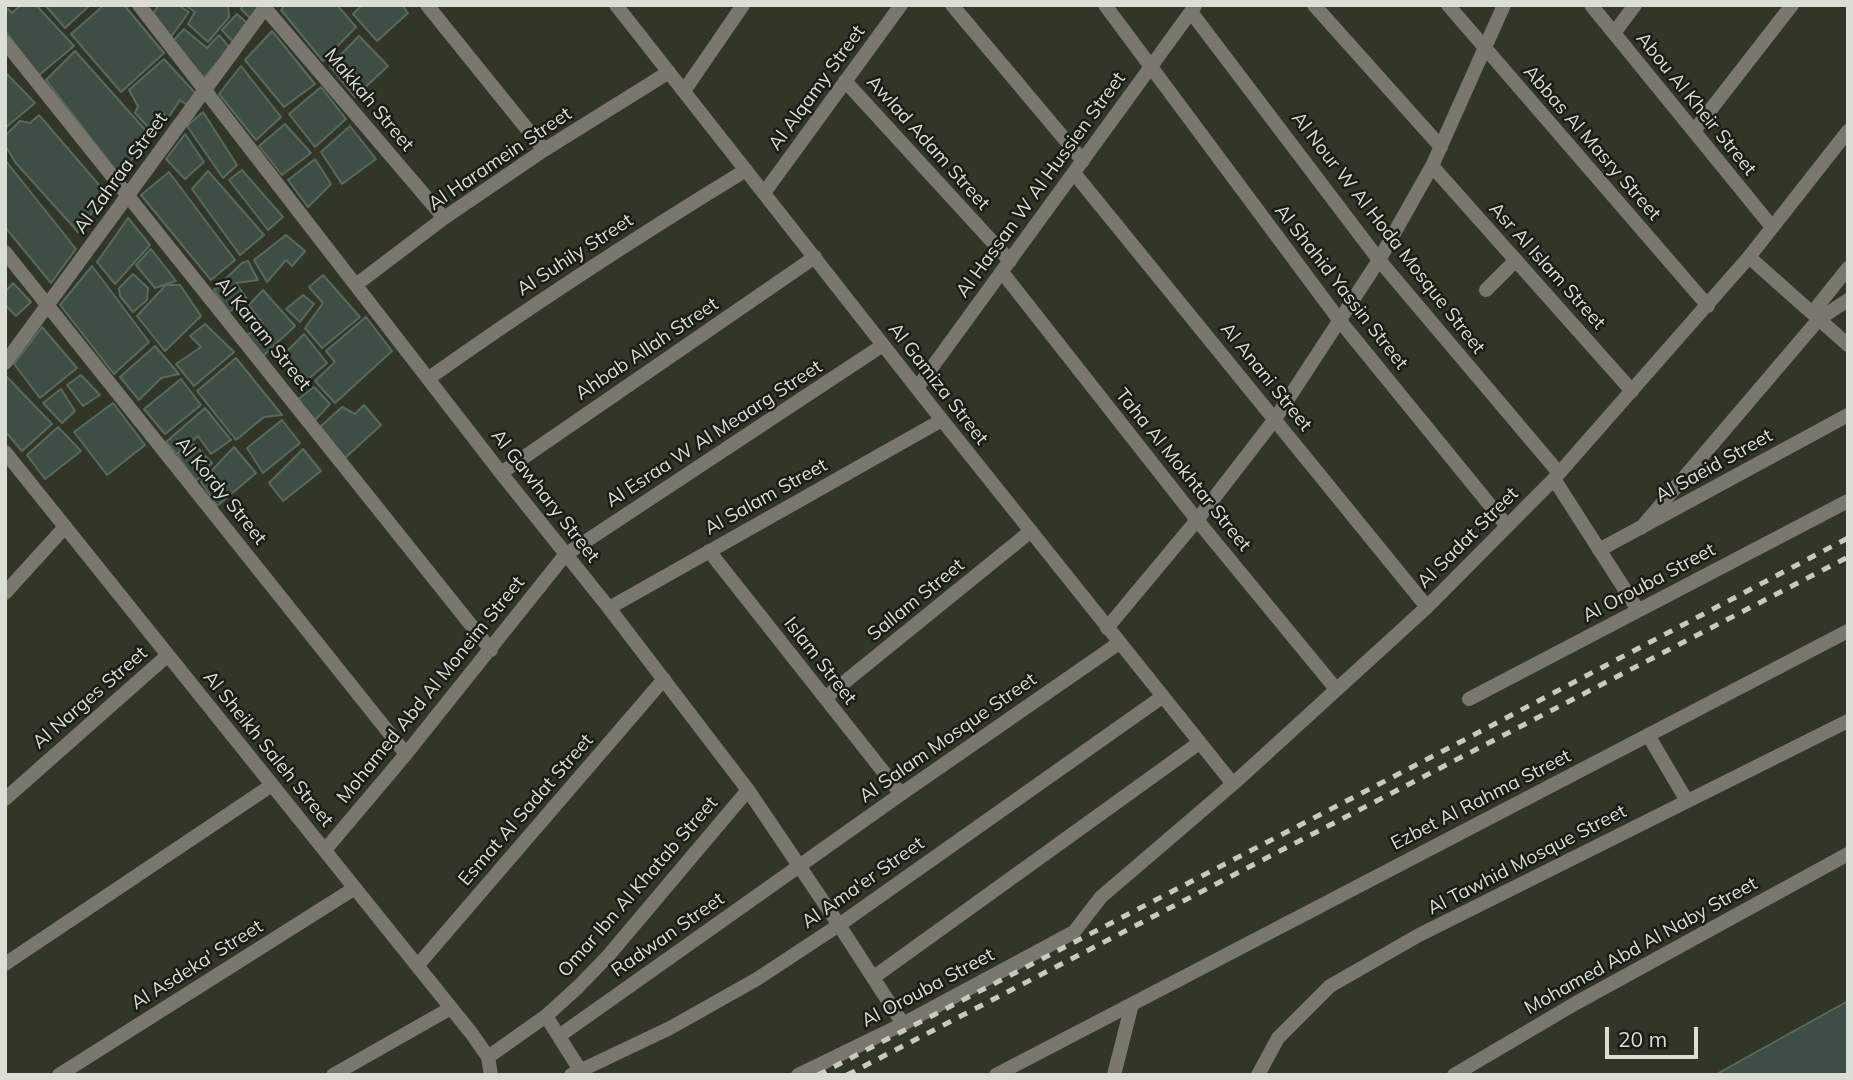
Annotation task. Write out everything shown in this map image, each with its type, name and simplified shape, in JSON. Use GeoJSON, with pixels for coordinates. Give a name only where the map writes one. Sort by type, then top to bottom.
{"type":"FeatureCollection","features":[{"type":"Feature","properties":{"kind":"street","name":"Al Gawhary Street"},"geometry":{"type":"LineString","coordinates":[[139,5],[748,790],[904,1024]]}},
{"type":"Feature","properties":{"kind":"street"},"geometry":{"type":"LineString","coordinates":[[427,5],[544,150]]}},
{"type":"Feature","properties":{"kind":"street","name":"Al Gamiza Street"},"geometry":{"type":"LineString","coordinates":[[616,5],[942,420],[1233,783]]}},
{"type":"Feature","properties":{"kind":"street"},"geometry":{"type":"LineString","coordinates":[[684,91],[743,5]]}},
{"type":"Feature","properties":{"kind":"street","name":"Al Alqamy Street"},"geometry":{"type":"LineString","coordinates":[[764,193],[901,5]]}},
{"type":"Feature","properties":{"kind":"street","name":"Al Anani Street"},"geometry":{"type":"LineString","coordinates":[[952,5],[1275,419],[1427,607]]}},
{"type":"Feature","properties":{"kind":"street","name":"Al Shahid Yassin Street"},"geometry":{"type":"LineString","coordinates":[[1105,5],[1340,321],[1507,526]]}},
{"type":"Feature","properties":{"kind":"street"},"geometry":{"type":"LineString","coordinates":[[1314,5],[1441,147]]}},
{"type":"Feature","properties":{"kind":"street","name":"Abbas Al Masry Street"},"geometry":{"type":"LineString","coordinates":[[1448,5],[1708,306]]}},
{"type":"Feature","properties":{"kind":"street"},"geometry":{"type":"LineString","coordinates":[[1107,628],[1197,520],[1275,419],[1379,260],[1432,166],[1504,5]]}},
{"type":"Feature","properties":{"kind":"street","name":"Abou Al Kheir Street"},"geometry":{"type":"LineString","coordinates":[[1591,5],[1772,227]]}},
{"type":"Feature","properties":{"kind":"street"},"geometry":{"type":"LineString","coordinates":[[1614,33],[1635,5]]}},
{"type":"Feature","properties":{"kind":"street"},"geometry":{"type":"LineString","coordinates":[[1694,131],[1792,5]]}},
{"type":"Feature","properties":{"kind":"street","name":"Al Zahraa Street"},"geometry":{"type":"LineString","coordinates":[[5,363],[266,6]]}},
{"type":"Feature","properties":{"kind":"street","name":"Makkah Street"},"geometry":{"type":"LineString","coordinates":[[266,6],[444,218]]}},
{"type":"Feature","properties":{"kind":"street","name":"Al Hassan W Al Hussien Street"},"geometry":{"type":"LineString","coordinates":[[917,388],[1194,9]]}},
{"type":"Feature","properties":{"kind":"street","name":"Al Nour W Al Hoda Mosque Street"},"geometry":{"type":"LineString","coordinates":[[1194,9],[1379,260],[1556,476],[1637,610]]}},
{"type":"Feature","properties":{"kind":"street","name":"Al Karam Street"},"geometry":{"type":"LineString","coordinates":[[5,43],[491,650]]}},
{"type":"Feature","properties":{"kind":"street","name":"Al Haramein Street"},"geometry":{"type":"LineString","coordinates":[[356,284],[444,218],[544,150],[669,72]]}},
{"type":"Feature","properties":{"kind":"street","name":"Awlad Adam Street"},"geometry":{"type":"LineString","coordinates":[[845,81],[1006,266]]}},
{"type":"Feature","properties":{"kind":"street","name":"Al Sadat Street"},"geometry":{"type":"LineString","coordinates":[[1074,932],[1101,897],[1233,783],[1427,607],[1556,476],[1708,306],[1848,131]]}},
{"type":"Feature","properties":{"kind":"street","name":"Asr Al Islam Street"},"geometry":{"type":"LineString","coordinates":[[1432,166],[1632,391]]}},
{"type":"Feature","properties":{"kind":"street","name":"Al Suhily Street"},"geometry":{"type":"LineString","coordinates":[[429,378],[535,303],[746,170]]}},
{"type":"Feature","properties":{"kind":"street","name":"Al Kordy Street"},"geometry":{"type":"LineString","coordinates":[[5,252],[406,754]]}},
{"type":"Feature","properties":{"kind":"street","name":"Ahbab Allah Street"},"geometry":{"type":"LineString","coordinates":[[501,473],[815,257]]}},
{"type":"Feature","properties":{"kind":"street"},"geometry":{"type":"LineString","coordinates":[[1749,257],[1848,345]]}},
{"type":"Feature","properties":{"kind":"street"},"geometry":{"type":"LineString","coordinates":[[1486,290],[1516,260]]}},
{"type":"Feature","properties":{"kind":"street","name":"Taha Al Mokhtar Street"},"geometry":{"type":"LineString","coordinates":[[1006,266],[1197,520],[1336,690]]}},
{"type":"Feature","properties":{"kind":"street"},"geometry":{"type":"LineString","coordinates":[[1641,528],[1816,316],[1848,268]]}},
{"type":"Feature","properties":{"kind":"street"},"geometry":{"type":"LineString","coordinates":[[1816,316],[1848,300]]}},
{"type":"Feature","properties":{"kind":"street","name":"Al Esraa W Al Meaarg Street"},"geometry":{"type":"LineString","coordinates":[[565,555],[883,345]]}},
{"type":"Feature","properties":{"kind":"street","name":"Al Saeid Street"},"geometry":{"type":"LineString","coordinates":[[1599,550],[1848,415]]}},
{"type":"Feature","properties":{"kind":"street","name":"Al Salam Street"},"geometry":{"type":"LineString","coordinates":[[609,608],[942,420]]}},
{"type":"Feature","properties":{"kind":"street","name":"Al Sheikh Saleh Street"},"geometry":{"type":"LineString","coordinates":[[5,452],[418,965],[488,1058],[491,1075]]}},
{"type":"Feature","properties":{"kind":"street","name":"Al Orouba Street"},"geometry":{"type":"LineString","coordinates":[[1469,699],[1848,501]]}},
{"type":"Feature","properties":{"kind":"street"},"geometry":{"type":"LineString","coordinates":[[5,593],[65,527]]}},
{"type":"Feature","properties":{"kind":"street","name":"Sallam Street"},"geometry":{"type":"LineString","coordinates":[[825,698],[1031,531]]}},
{"type":"Feature","properties":{"kind":"street","name":"Islam Street"},"geometry":{"type":"LineString","coordinates":[[709,551],[901,794]]}},
{"type":"Feature","properties":{"kind":"street","name":"Mohamed Abd Al Moneim Street"},"geometry":{"type":"LineString","coordinates":[[324,850],[491,650],[565,555]]}},
{"type":"Feature","properties":{"kind":"street","name":"Ezbet Al Rahma Street"},"geometry":{"type":"LineString","coordinates":[[996,1075],[1848,631]]}},
{"type":"Feature","properties":{"kind":"street","name":"Al Salam Mosque Street"},"geometry":{"type":"LineString","coordinates":[[800,866],[1119,643]]}},
{"type":"Feature","properties":{"kind":"street","name":"Al Narges Street"},"geometry":{"type":"LineString","coordinates":[[5,799],[168,655]]}},
{"type":"Feature","properties":{"kind":"street","name":"Esmat Al Sadat Street"},"geometry":{"type":"LineString","coordinates":[[418,965],[664,679]]}},
{"type":"Feature","properties":{"kind":"street","name":"Al Ama'er Street"},"geometry":{"type":"LineString","coordinates":[[576,1073],[670,1028],[757,979],[839,925],[1162,697]]}},
{"type":"Feature","properties":{"kind":"street","name":"Al Tawhid Mosque Street"},"geometry":{"type":"LineString","coordinates":[[1258,1075],[1278,1038],[1330,986],[1419,936],[1848,721]]}},
{"type":"Feature","properties":{"kind":"street"},"geometry":{"type":"LineString","coordinates":[[1648,735],[1687,801]]}},
{"type":"Feature","properties":{"kind":"street"},"geometry":{"type":"LineString","coordinates":[[874,977],[1199,743]]}},
{"type":"Feature","properties":{"kind":"street"},"geometry":{"type":"LineString","coordinates":[[5,964],[272,785]]}},
{"type":"Feature","properties":{"kind":"street","name":"Omar Ibn Al Khatab Street"},"geometry":{"type":"LineString","coordinates":[[488,1058],[546,1016],[608,956],[748,790]]}},
{"type":"Feature","properties":{"kind":"street","name":"Mohamed Abd Al Naby Street"},"geometry":{"type":"LineString","coordinates":[[1454,1075],[1576,1003],[1848,854]]}},
{"type":"Feature","properties":{"kind":"street","name":"Radwan Street"},"geometry":{"type":"LineString","coordinates":[[559,1036],[800,866]]}},
{"type":"Feature","properties":{"kind":"street","name":"Al Asdeka' Street"},"geometry":{"type":"LineString","coordinates":[[59,1075],[355,888]]}},
{"type":"Feature","properties":{"kind":"street","name":"Al Orouba Street"},"geometry":{"type":"LineString","coordinates":[[798,1075],[904,1024],[1074,932]]}},
{"type":"Feature","properties":{"kind":"street"},"geometry":{"type":"LineString","coordinates":[[1114,1075],[1132,1004]]}},
{"type":"Feature","properties":{"kind":"street"},"geometry":{"type":"LineString","coordinates":[[333,1075],[451,1008]]}},
{"type":"Feature","properties":{"kind":"street"},"geometry":{"type":"LineString","coordinates":[[546,1016],[559,1036],[576,1073]]}},
{"type":"Feature","properties":{"kind":"building"},"geometry":{"type":"Polygon","coordinates":[[[21,5],[36,5],[74,46],[39,75],[5,31],[5,11],[8,9],[12,13],[21,5]]]}},
{"type":"Feature","properties":{"kind":"building"},"geometry":{"type":"Polygon","coordinates":[[[45,5],[90,5],[65,28],[45,5]]]}},
{"type":"Feature","properties":{"kind":"building"},"geometry":{"type":"Polygon","coordinates":[[[104,5],[124,5],[164,53],[121,92],[71,34],[104,5]]]}},
{"type":"Feature","properties":{"kind":"building"},"geometry":{"type":"Polygon","coordinates":[[[159,5],[178,5],[189,12],[171,37],[153,13],[159,5]]]}},
{"type":"Feature","properties":{"kind":"building"},"geometry":{"type":"Polygon","coordinates":[[[185,5],[228,5],[229,17],[208,42],[188,24],[195,12],[185,5]]]}},
{"type":"Feature","properties":{"kind":"building"},"geometry":{"type":"Polygon","coordinates":[[[243,5],[263,5],[252,20],[241,9],[243,5]]]}},
{"type":"Feature","properties":{"kind":"building"},"geometry":{"type":"Polygon","coordinates":[[[285,5],[337,5],[356,27],[323,61],[281,10],[285,5]]]}},
{"type":"Feature","properties":{"kind":"building"},"geometry":{"type":"Polygon","coordinates":[[[362,5],[402,5],[408,13],[377,41],[353,14],[362,5]]]}},
{"type":"Feature","properties":{"kind":"building"},"geometry":{"type":"Polygon","coordinates":[[[237,14],[248,24],[233,42],[222,30],[237,14]]]}},
{"type":"Feature","properties":{"kind":"building"},"geometry":{"type":"Polygon","coordinates":[[[184,29],[207,48],[219,35],[230,48],[204,78],[173,41],[184,29]]]}},
{"type":"Feature","properties":{"kind":"building"},"geometry":{"type":"Polygon","coordinates":[[[272,31],[315,84],[284,107],[245,60],[272,31]]]}},
{"type":"Feature","properties":{"kind":"building"},"geometry":{"type":"Polygon","coordinates":[[[359,36],[388,66],[355,97],[330,66],[359,36]]]}},
{"type":"Feature","properties":{"kind":"building"},"geometry":{"type":"Polygon","coordinates":[[[75,51],[148,133],[121,177],[46,80],[75,51]]]}},
{"type":"Feature","properties":{"kind":"building"},"geometry":{"type":"Polygon","coordinates":[[[164,59],[196,94],[187,105],[180,100],[168,118],[161,111],[149,128],[135,113],[138,106],[129,90],[164,59]]]}},
{"type":"Feature","properties":{"kind":"building"},"geometry":{"type":"Polygon","coordinates":[[[241,66],[281,117],[256,140],[219,94],[241,66]]]}},
{"type":"Feature","properties":{"kind":"building"},"geometry":{"type":"Polygon","coordinates":[[[5,72],[35,103],[5,128],[5,72]]]}},
{"type":"Feature","properties":{"kind":"building"},"geometry":{"type":"Polygon","coordinates":[[[321,87],[346,119],[315,147],[289,114],[321,87]]]}},
{"type":"Feature","properties":{"kind":"building"},"geometry":{"type":"Polygon","coordinates":[[[203,112],[237,165],[223,178],[187,126],[203,112]]]}},
{"type":"Feature","properties":{"kind":"building"},"geometry":{"type":"Polygon","coordinates":[[[39,115],[106,193],[78,232],[15,162],[5,145],[5,136],[20,121],[30,123],[39,115]]]}},
{"type":"Feature","properties":{"kind":"building"},"geometry":{"type":"Polygon","coordinates":[[[285,124],[311,153],[282,175],[259,146],[285,124]]]}},
{"type":"Feature","properties":{"kind":"building"},"geometry":{"type":"Polygon","coordinates":[[[350,126],[376,159],[342,184],[321,152],[350,126]]]}},
{"type":"Feature","properties":{"kind":"building"},"geometry":{"type":"Polygon","coordinates":[[[185,134],[204,162],[185,179],[166,159],[185,134]]]}},
{"type":"Feature","properties":{"kind":"building"},"geometry":{"type":"Polygon","coordinates":[[[315,159],[331,184],[308,207],[288,180],[315,159]]]}},
{"type":"Feature","properties":{"kind":"building"},"geometry":{"type":"Polygon","coordinates":[[[5,160],[76,249],[51,283],[5,227],[5,160]]]}},
{"type":"Feature","properties":{"kind":"building"},"geometry":{"type":"Polygon","coordinates":[[[242,170],[283,217],[268,230],[229,180],[242,170]]]}},
{"type":"Feature","properties":{"kind":"building"},"geometry":{"type":"Polygon","coordinates":[[[208,171],[264,235],[240,255],[192,189],[208,171]]]}},
{"type":"Feature","properties":{"kind":"building"},"geometry":{"type":"Polygon","coordinates":[[[169,172],[235,260],[211,280],[141,195],[169,172]]]}},
{"type":"Feature","properties":{"kind":"building"},"geometry":{"type":"Polygon","coordinates":[[[128,218],[150,245],[115,284],[97,262],[128,218]]]}},
{"type":"Feature","properties":{"kind":"building"},"geometry":{"type":"Polygon","coordinates":[[[286,235],[305,251],[292,266],[286,260],[267,282],[254,260],[286,235]]]}},
{"type":"Feature","properties":{"kind":"building"},"geometry":{"type":"Polygon","coordinates":[[[151,249],[176,281],[155,288],[136,265],[151,249]]]}},
{"type":"Feature","properties":{"kind":"building"},"geometry":{"type":"Polygon","coordinates":[[[248,261],[258,280],[236,283],[247,299],[229,312],[214,290],[242,263],[248,261]]]}},
{"type":"Feature","properties":{"kind":"building"},"geometry":{"type":"Polygon","coordinates":[[[92,266],[149,342],[114,374],[60,305],[92,266]]]}},
{"type":"Feature","properties":{"kind":"building"},"geometry":{"type":"Polygon","coordinates":[[[133,274],[148,288],[147,300],[133,312],[120,296],[119,288],[133,274]]]}},
{"type":"Feature","properties":{"kind":"building"},"geometry":{"type":"Polygon","coordinates":[[[323,275],[360,317],[322,348],[305,328],[323,303],[309,287],[323,275]]]}},
{"type":"Feature","properties":{"kind":"building"},"geometry":{"type":"Polygon","coordinates":[[[13,283],[31,302],[16,316],[5,305],[5,292],[13,283]]]}},
{"type":"Feature","properties":{"kind":"building"},"geometry":{"type":"Polygon","coordinates":[[[166,285],[180,285],[201,316],[165,351],[137,316],[166,285]]]}},
{"type":"Feature","properties":{"kind":"building"},"geometry":{"type":"Polygon","coordinates":[[[263,290],[295,326],[263,356],[247,335],[263,324],[249,305],[263,290]]]}},
{"type":"Feature","properties":{"kind":"building"},"geometry":{"type":"Polygon","coordinates":[[[303,295],[314,304],[300,322],[286,309],[303,295]]]}},
{"type":"Feature","properties":{"kind":"building"},"geometry":{"type":"Polygon","coordinates":[[[366,317],[392,351],[335,403],[315,381],[335,362],[326,351],[366,317]]]}},
{"type":"Feature","properties":{"kind":"building"},"geometry":{"type":"Polygon","coordinates":[[[205,324],[234,352],[194,386],[176,364],[201,347],[190,336],[205,324]]]}},
{"type":"Feature","properties":{"kind":"building"},"geometry":{"type":"Polygon","coordinates":[[[42,327],[77,368],[40,398],[14,364],[42,327]]]}},
{"type":"Feature","properties":{"kind":"building"},"geometry":{"type":"Polygon","coordinates":[[[304,334],[327,363],[299,387],[278,360],[304,334]]]}},
{"type":"Feature","properties":{"kind":"building"},"geometry":{"type":"Polygon","coordinates":[[[155,346],[179,374],[161,378],[139,400],[120,377],[155,346]]]}},
{"type":"Feature","properties":{"kind":"building"},"geometry":{"type":"Polygon","coordinates":[[[236,358],[282,415],[264,417],[236,440],[197,391],[236,358]]]}},
{"type":"Feature","properties":{"kind":"building"},"geometry":{"type":"Polygon","coordinates":[[[81,375],[100,395],[83,406],[67,385],[81,375]]]}},
{"type":"Feature","properties":{"kind":"building"},"geometry":{"type":"Polygon","coordinates":[[[7,377],[52,424],[22,451],[5,431],[7,377]]]}},
{"type":"Feature","properties":{"kind":"building"},"geometry":{"type":"Polygon","coordinates":[[[181,379],[201,405],[165,434],[144,409],[181,379]]]}},
{"type":"Feature","properties":{"kind":"building"},"geometry":{"type":"Polygon","coordinates":[[[314,387],[330,404],[315,420],[297,400],[314,387]]]}},
{"type":"Feature","properties":{"kind":"building"},"geometry":{"type":"Polygon","coordinates":[[[61,389],[75,411],[62,423],[43,403],[61,389]]]}},
{"type":"Feature","properties":{"kind":"building"},"geometry":{"type":"Polygon","coordinates":[[[113,403],[145,445],[107,475],[74,432],[113,403]]]}},
{"type":"Feature","properties":{"kind":"building"},"geometry":{"type":"Polygon","coordinates":[[[364,405],[381,425],[345,458],[320,427],[342,407],[355,414],[364,405]]]}},
{"type":"Feature","properties":{"kind":"building"},"geometry":{"type":"Polygon","coordinates":[[[205,408],[231,440],[211,454],[198,436],[177,454],[166,442],[205,408]]]}},
{"type":"Feature","properties":{"kind":"building"},"geometry":{"type":"Polygon","coordinates":[[[282,420],[300,443],[263,473],[247,448],[282,420]]]}},
{"type":"Feature","properties":{"kind":"building"},"geometry":{"type":"Polygon","coordinates":[[[58,427],[81,451],[45,479],[27,455],[58,427]]]}},
{"type":"Feature","properties":{"kind":"building"},"geometry":{"type":"Polygon","coordinates":[[[194,444],[212,463],[196,481],[178,456],[194,444]]]}},
{"type":"Feature","properties":{"kind":"building"},"geometry":{"type":"Polygon","coordinates":[[[234,447],[256,473],[217,506],[201,482],[234,447]]]}},
{"type":"Feature","properties":{"kind":"building"},"geometry":{"type":"Polygon","coordinates":[[[303,449],[321,471],[283,501],[269,483],[303,449]]]}},
{"type":"Feature","properties":{"kind":"building"},"geometry":{"type":"Polygon","coordinates":[[[1848,1001],[1848,1075],[1715,1075],[1848,1001]]]}},
{"type":"Feature","properties":{"kind":"railway"},"geometry":{"type":"LineString","coordinates":[[818,1075],[1848,538]]}},
{"type":"Feature","properties":{"kind":"railway"},"geometry":{"type":"LineString","coordinates":[[847,1075],[1848,557]]}}]}
